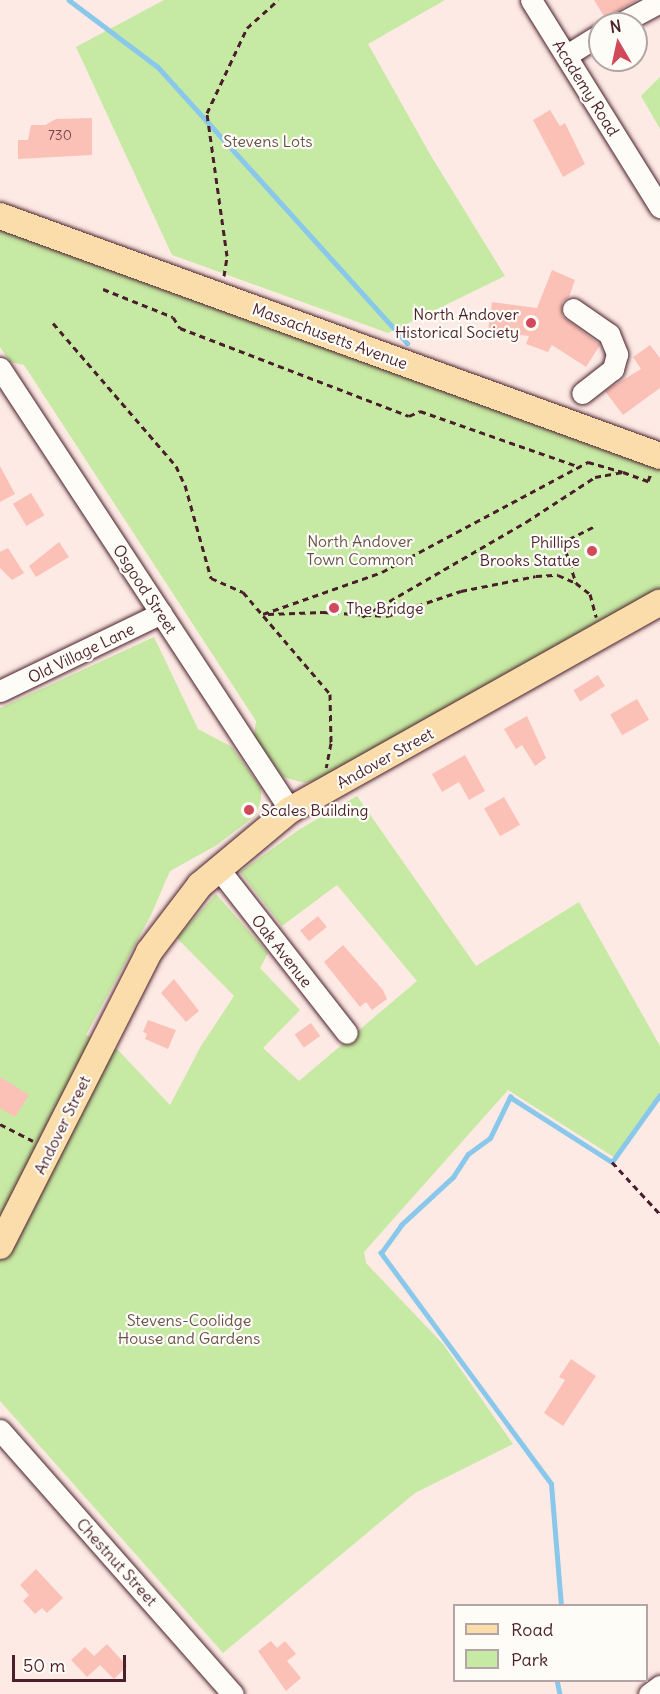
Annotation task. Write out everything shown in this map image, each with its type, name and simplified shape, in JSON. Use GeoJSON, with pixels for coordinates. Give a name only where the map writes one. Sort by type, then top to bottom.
{"type":"FeatureCollection","features":[{"type":"Feature","properties":{"kind":"main road","name":"Massachusetts Avenue"},"geometry":{"type":"LineString","coordinates":[[0,216],[658,455]]}},
{"type":"Feature","properties":{"kind":"main road","name":"Andover Street"},"geometry":{"type":"LineString","coordinates":[[0,1246],[149,952],[174,915],[218,868],[290,810],[660,602]]}},
{"type":"Feature","properties":{"kind":"street","name":"Academy Road"},"geometry":{"type":"LineString","coordinates":[[531,0],[660,207]]}},
{"type":"Feature","properties":{"kind":"street"},"geometry":{"type":"LineString","coordinates":[[641,12],[660,2]]}},
{"type":"Feature","properties":{"kind":"street"},"geometry":{"type":"LineString","coordinates":[[567,55],[588,42]]}},
{"type":"Feature","properties":{"kind":"street"},"geometry":{"type":"LineString","coordinates":[[573,309],[609,334],[617,354],[613,369],[582,393]]}},
{"type":"Feature","properties":{"kind":"street","name":"Osgood Street"},"geometry":{"type":"LineString","coordinates":[[0,368],[290,810]]}},
{"type":"Feature","properties":{"kind":"street","name":"Old Village Lane"},"geometry":{"type":"LineString","coordinates":[[0,691],[161,613]]}},
{"type":"Feature","properties":{"kind":"street","name":"Oak Avenue"},"geometry":{"type":"LineString","coordinates":[[218,868],[347,1033]]}},
{"type":"Feature","properties":{"kind":"street","name":"Chestnut Street"},"geometry":{"type":"LineString","coordinates":[[0,1430],[233,1694]]}},
{"type":"Feature","properties":{"kind":"street"},"geometry":{"type":"LineString","coordinates":[[649,1694],[660,1686]]}},
{"type":"Feature","properties":{"kind":"path"},"geometry":{"type":"LineString","coordinates":[[218,296],[227,256],[207,113],[247,28],[278,0]]}},
{"type":"Feature","properties":{"kind":"path"},"geometry":{"type":"LineString","coordinates":[[103,289],[173,317],[180,328],[409,416],[420,411],[580,467]]}},
{"type":"Feature","properties":{"kind":"path"},"geometry":{"type":"LineString","coordinates":[[54,323],[176,466],[185,485],[211,578],[243,592],[330,694],[331,743],[326,770]]}},
{"type":"Feature","properties":{"kind":"path"},"geometry":{"type":"LineString","coordinates":[[263,614],[382,572],[588,462],[648,481],[658,455]]}},
{"type":"Feature","properties":{"kind":"path"},"geometry":{"type":"LineString","coordinates":[[362,617],[526,522],[595,477],[623,472]]}},
{"type":"Feature","properties":{"kind":"path"},"geometry":{"type":"LineString","coordinates":[[576,583],[563,542],[593,527]]}},
{"type":"Feature","properties":{"kind":"path"},"geometry":{"type":"LineString","coordinates":[[263,614],[323,612],[362,617],[387,616],[461,591],[536,576],[558,575],[576,583],[590,594],[597,622]]}},
{"type":"Feature","properties":{"kind":"path"},"geometry":{"type":"LineString","coordinates":[[0,1124],[49,1149]]}},
{"type":"Feature","properties":{"kind":"path"},"geometry":{"type":"LineString","coordinates":[[612,1162],[660,1214]]}},
{"type":"Feature","properties":{"kind":"green space","name":"Stevens Lots"},"geometry":{"type":"Polygon","coordinates":[[[164,0],[445,0],[368,44],[431,156],[505,276],[388,333],[172,255],[76,47],[164,0]]]}},
{"type":"Feature","properties":{"kind":"green space"},"geometry":{"type":"Polygon","coordinates":[[[660,77],[660,129],[641,96],[660,77]]]}},
{"type":"Feature","properties":{"kind":"green space","name":"North Andover Town Common"},"geometry":{"type":"Polygon","coordinates":[[[0,227],[660,467],[660,590],[325,778],[305,783],[283,777],[254,737],[256,721],[24,365],[10,362],[0,347],[0,227]]]}},
{"type":"Feature","properties":{"kind":"green space","name":"Stevens-Coolidge House and Gardens"},"geometry":{"type":"Polygon","coordinates":[[[154,637],[198,729],[232,747],[261,788],[261,799],[256,815],[217,845],[170,871],[151,915],[86,1035],[118,1050],[170,1105],[201,1046],[234,996],[177,938],[216,894],[268,953],[260,968],[300,1010],[263,1048],[299,1081],[417,981],[337,885],[282,926],[240,872],[300,829],[357,796],[476,966],[579,902],[660,1046],[660,1096],[617,1159],[508,1090],[364,1252],[366,1263],[443,1344],[513,1444],[415,1493],[223,1653],[0,1401],[0,708],[154,637]]]}},
{"type":"Feature","properties":{"kind":"building"},"geometry":{"type":"Polygon","coordinates":[[[594,0],[637,0],[615,12],[601,12],[594,0]]]}},
{"type":"Feature","properties":{"kind":"building"},"geometry":{"type":"Polygon","coordinates":[[[550,110],[560,126],[565,123],[585,164],[563,177],[533,120],[550,110]]]}},
{"type":"Feature","properties":{"kind":"building"},"geometry":{"type":"Polygon","coordinates":[[[92,118],[92,155],[18,159],[18,140],[28,140],[31,125],[45,125],[56,119],[92,118]]]}},
{"type":"Feature","properties":{"kind":"building","name":"North Andover Historical Society"},"geometry":{"type":"Polygon","coordinates":[[[552,270],[575,280],[569,297],[562,302],[562,316],[600,345],[586,367],[552,345],[548,352],[526,344],[529,336],[488,331],[492,302],[537,308],[552,270]]]}},
{"type":"Feature","properties":{"kind":"building"},"geometry":{"type":"Polygon","coordinates":[[[650,345],[660,358],[660,388],[623,415],[605,391],[641,369],[633,357],[650,345]]]}},
{"type":"Feature","properties":{"kind":"building"},"geometry":{"type":"Polygon","coordinates":[[[0,466],[15,494],[0,502],[0,466]]]}},
{"type":"Feature","properties":{"kind":"building"},"geometry":{"type":"Polygon","coordinates":[[[31,493],[44,515],[26,526],[13,504],[31,493]]]}},
{"type":"Feature","properties":{"kind":"building"},"geometry":{"type":"Polygon","coordinates":[[[59,542],[69,557],[36,577],[29,566],[59,542]]]}},
{"type":"Feature","properties":{"kind":"building"},"geometry":{"type":"Polygon","coordinates":[[[8,548],[24,573],[12,580],[0,568],[0,552],[8,548]]]}},
{"type":"Feature","properties":{"kind":"building"},"geometry":{"type":"Polygon","coordinates":[[[598,675],[605,686],[580,701],[573,690],[598,675]]]}},
{"type":"Feature","properties":{"kind":"building"},"geometry":{"type":"Polygon","coordinates":[[[637,699],[649,720],[622,735],[610,714],[637,699]]]}},
{"type":"Feature","properties":{"kind":"building"},"geometry":{"type":"Polygon","coordinates":[[[527,716],[546,758],[535,766],[522,745],[516,749],[504,729],[527,716]]]}},
{"type":"Feature","properties":{"kind":"building"},"geometry":{"type":"Polygon","coordinates":[[[465,755],[485,791],[469,800],[459,782],[442,792],[432,774],[465,755]]]}},
{"type":"Feature","properties":{"kind":"building"},"geometry":{"type":"Polygon","coordinates":[[[504,797],[520,825],[500,836],[484,808],[504,797]]]}},
{"type":"Feature","properties":{"kind":"building"},"geometry":{"type":"Polygon","coordinates":[[[318,916],[327,927],[309,941],[300,930],[318,916]]]}},
{"type":"Feature","properties":{"kind":"building"},"geometry":{"type":"Polygon","coordinates":[[[343,945],[383,990],[387,999],[372,1010],[366,1002],[360,1007],[324,962],[343,945]]]}},
{"type":"Feature","properties":{"kind":"building"},"geometry":{"type":"Polygon","coordinates":[[[174,979],[199,1011],[186,1022],[161,993],[174,979]]]}},
{"type":"Feature","properties":{"kind":"building"},"geometry":{"type":"Polygon","coordinates":[[[148,1020],[176,1030],[168,1049],[145,1039],[147,1034],[143,1032],[148,1020]]]}},
{"type":"Feature","properties":{"kind":"building"},"geometry":{"type":"Polygon","coordinates":[[[311,1023],[320,1036],[304,1048],[295,1034],[311,1023]]]}},
{"type":"Feature","properties":{"kind":"building"},"geometry":{"type":"Polygon","coordinates":[[[0,1077],[29,1095],[15,1117],[0,1108],[0,1077]]]}},
{"type":"Feature","properties":{"kind":"building"},"geometry":{"type":"Polygon","coordinates":[[[571,1359],[596,1376],[563,1426],[544,1413],[565,1380],[559,1377],[571,1359]]]}},
{"type":"Feature","properties":{"kind":"building"},"geometry":{"type":"Polygon","coordinates":[[[36,1569],[63,1598],[47,1613],[42,1608],[35,1614],[23,1601],[29,1595],[20,1585],[36,1569]]]}},
{"type":"Feature","properties":{"kind":"building"},"geometry":{"type":"Polygon","coordinates":[[[271,1641],[277,1648],[285,1641],[296,1654],[287,1661],[301,1678],[286,1691],[258,1651],[271,1641]]]}},
{"type":"Feature","properties":{"kind":"building"},"geometry":{"type":"Polygon","coordinates":[[[107,1644],[127,1666],[114,1679],[100,1665],[87,1677],[71,1660],[85,1647],[94,1656],[107,1644]]]}},
{"type":"Feature","properties":{"kind":"waterway"},"geometry":{"type":"LineString","coordinates":[[69,0],[158,67],[407,343]]}},
{"type":"Feature","properties":{"kind":"waterway"},"geometry":{"type":"LineString","coordinates":[[561,1604],[551,1484],[381,1253],[401,1225],[453,1177],[468,1154],[490,1138],[510,1097],[612,1162],[660,1095]]}},
{"type":"Feature","properties":{"kind":"waterway"},"geometry":{"type":"LineString","coordinates":[[557,1682],[560,1694]]}},
{"type":"Feature","properties":{"kind":"place","name":"North Andover Historical Society"},"geometry":{"type":"Point","coordinates":[531,323]}},
{"type":"Feature","properties":{"kind":"place","name":"Phillips Brooks Statue"},"geometry":{"type":"Point","coordinates":[592,551]}},
{"type":"Feature","properties":{"kind":"place","name":"The Bridge"},"geometry":{"type":"Point","coordinates":[334,608]}},
{"type":"Feature","properties":{"kind":"place","name":"Scales Building"},"geometry":{"type":"Point","coordinates":[249,810]}}]}
